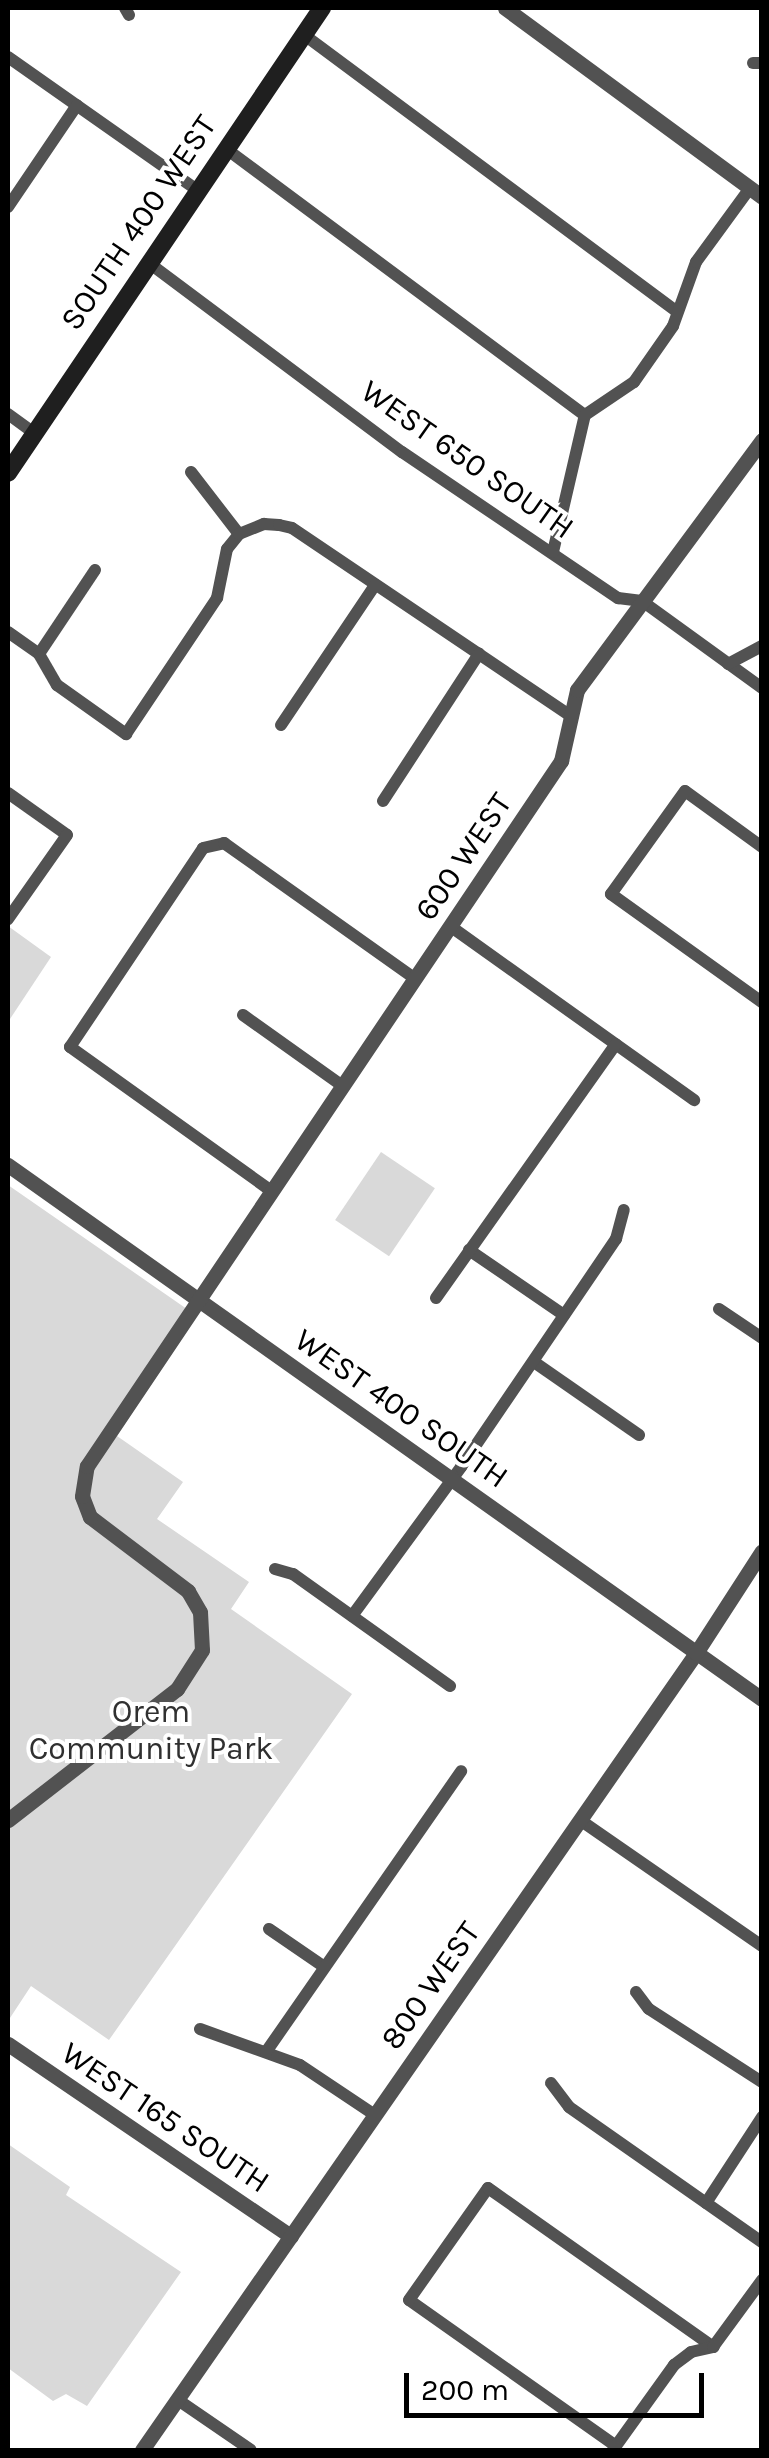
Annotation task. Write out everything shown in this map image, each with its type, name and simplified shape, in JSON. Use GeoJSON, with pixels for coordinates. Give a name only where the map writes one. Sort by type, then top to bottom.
{"type":"FeatureCollection","features":[{"type":"Feature","properties":{"kind":"main road","name":"SOUTH 400 WEST"},"geometry":{"type":"LineString","coordinates":[[8,473],[322,8]]}},
{"type":"Feature","properties":{"kind":"street"},"geometry":{"type":"LineString","coordinates":[[505,8],[756,193],[696,262],[673,326],[634,382],[584,415],[553,552]]}},
{"type":"Feature","properties":{"kind":"street"},"geometry":{"type":"LineString","coordinates":[[303,34],[676,310]]}},
{"type":"Feature","properties":{"kind":"street"},"geometry":{"type":"LineString","coordinates":[[8,56],[197,190]]}},
{"type":"Feature","properties":{"kind":"street"},"geometry":{"type":"LineString","coordinates":[[8,207],[77,105]]}},
{"type":"Feature","properties":{"kind":"street"},"geometry":{"type":"LineString","coordinates":[[225,148],[584,415]]}},
{"type":"Feature","properties":{"kind":"street","name":"WEST 650 SOUTH"},"geometry":{"type":"LineString","coordinates":[[149,263],[402,452],[618,598],[642,601],[762,688]]}},
{"type":"Feature","properties":{"kind":"street"},"geometry":{"type":"LineString","coordinates":[[8,414],[34,433]]}},
{"type":"Feature","properties":{"kind":"street","name":"600 WEST"},"geometry":{"type":"LineString","coordinates":[[8,1820],[177,1689],[199,1661],[204,1643],[202,1618],[188,1592],[96,1524],[84,1504],[82,1488],[88,1466],[561,761],[577,690],[762,440]]}},
{"type":"Feature","properties":{"kind":"street"},"geometry":{"type":"LineString","coordinates":[[190,472],[239,534]]}},
{"type":"Feature","properties":{"kind":"street"},"geometry":{"type":"LineString","coordinates":[[8,632],[40,654],[58,685],[126,734],[217,598],[221,566],[239,534],[264,524],[292,528],[572,717]]}},
{"type":"Feature","properties":{"kind":"street"},"geometry":{"type":"LineString","coordinates":[[40,654],[95,570]]}},
{"type":"Feature","properties":{"kind":"street"},"geometry":{"type":"LineString","coordinates":[[281,725],[375,585]]}},
{"type":"Feature","properties":{"kind":"street"},"geometry":{"type":"LineString","coordinates":[[728,664],[762,646]]}},
{"type":"Feature","properties":{"kind":"street"},"geometry":{"type":"LineString","coordinates":[[382,801],[479,654]]}},
{"type":"Feature","properties":{"kind":"street"},"geometry":{"type":"LineString","coordinates":[[762,847],[685,792],[611,894],[762,1002]]}},
{"type":"Feature","properties":{"kind":"street"},"geometry":{"type":"LineString","coordinates":[[8,793],[67,834],[8,919]]}},
{"type":"Feature","properties":{"kind":"street"},"geometry":{"type":"LineString","coordinates":[[270,1190],[70,1047],[203,848],[214,842],[224,843],[414,978]]}},
{"type":"Feature","properties":{"kind":"street"},"geometry":{"type":"LineString","coordinates":[[450,926],[694,1100]]}},
{"type":"Feature","properties":{"kind":"street"},"geometry":{"type":"LineString","coordinates":[[244,1015],[341,1085]]}},
{"type":"Feature","properties":{"kind":"street"},"geometry":{"type":"LineString","coordinates":[[436,1298],[616,1044]]}},
{"type":"Feature","properties":{"kind":"street","name":"WEST 400 SOUTH"},"geometry":{"type":"LineString","coordinates":[[8,1164],[762,1698]]}},
{"type":"Feature","properties":{"kind":"street"},"geometry":{"type":"LineString","coordinates":[[352,1616],[534,1362],[616,1239],[624,1210]]}},
{"type":"Feature","properties":{"kind":"street"},"geometry":{"type":"LineString","coordinates":[[469,1250],[564,1314]]}},
{"type":"Feature","properties":{"kind":"street"},"geometry":{"type":"LineString","coordinates":[[719,1308],[762,1338]]}},
{"type":"Feature","properties":{"kind":"street"},"geometry":{"type":"LineString","coordinates":[[534,1362],[638,1436]]}},
{"type":"Feature","properties":{"kind":"street","name":"800 WEST"},"geometry":{"type":"LineString","coordinates":[[142,2450],[696,1653],[762,1551]]}},
{"type":"Feature","properties":{"kind":"street"},"geometry":{"type":"LineString","coordinates":[[275,1569],[293,1574],[450,1686]]}},
{"type":"Feature","properties":{"kind":"street"},"geometry":{"type":"LineString","coordinates":[[266,2052],[461,1770]]}},
{"type":"Feature","properties":{"kind":"street"},"geometry":{"type":"LineString","coordinates":[[580,1820],[762,1946]]}},
{"type":"Feature","properties":{"kind":"street"},"geometry":{"type":"LineString","coordinates":[[269,1929],[323,1966]]}},
{"type":"Feature","properties":{"kind":"street"},"geometry":{"type":"LineString","coordinates":[[636,1992],[649,2009],[762,2082]]}},
{"type":"Feature","properties":{"kind":"street"},"geometry":{"type":"LineString","coordinates":[[200,2029],[300,2065],[376,2115]]}},
{"type":"Feature","properties":{"kind":"street","name":"WEST 165 SOUTH"},"geometry":{"type":"LineString","coordinates":[[8,2044],[292,2236]]}},
{"type":"Feature","properties":{"kind":"street"},"geometry":{"type":"LineString","coordinates":[[552,2083],[570,2106],[762,2242]]}},
{"type":"Feature","properties":{"kind":"street"},"geometry":{"type":"LineString","coordinates":[[706,2203],[762,2118]]}},
{"type":"Feature","properties":{"kind":"street"},"geometry":{"type":"LineString","coordinates":[[713,2347],[488,2188],[409,2300],[615,2448],[674,2365],[690,2352],[713,2347],[762,2280]]}},
{"type":"Feature","properties":{"kind":"street"},"geometry":{"type":"LineString","coordinates":[[178,2400],[252,2450]]}},
{"type":"Feature","properties":{"kind":"green space"},"geometry":{"type":"Polygon","coordinates":[[[8,926],[51,957],[8,1022],[8,926]]]}},
{"type":"Feature","properties":{"kind":"green space"},"geometry":{"type":"Polygon","coordinates":[[[381,1152],[435,1188],[389,1256],[335,1220],[381,1152]]]}},
{"type":"Feature","properties":{"kind":"green space","name":"Orem Community Park"},"geometry":{"type":"Polygon","coordinates":[[[8,1185],[197,1316],[117,1436],[183,1482],[157,1519],[249,1582],[231,1609],[352,1694],[109,2040],[31,1986],[8,2021],[8,1185]]]}},
{"type":"Feature","properties":{"kind":"green space"},"geometry":{"type":"Polygon","coordinates":[[[8,2144],[70,2187],[66,2195],[181,2272],[87,2406],[66,2394],[53,2401],[8,2368],[8,2144]]]}}]}
